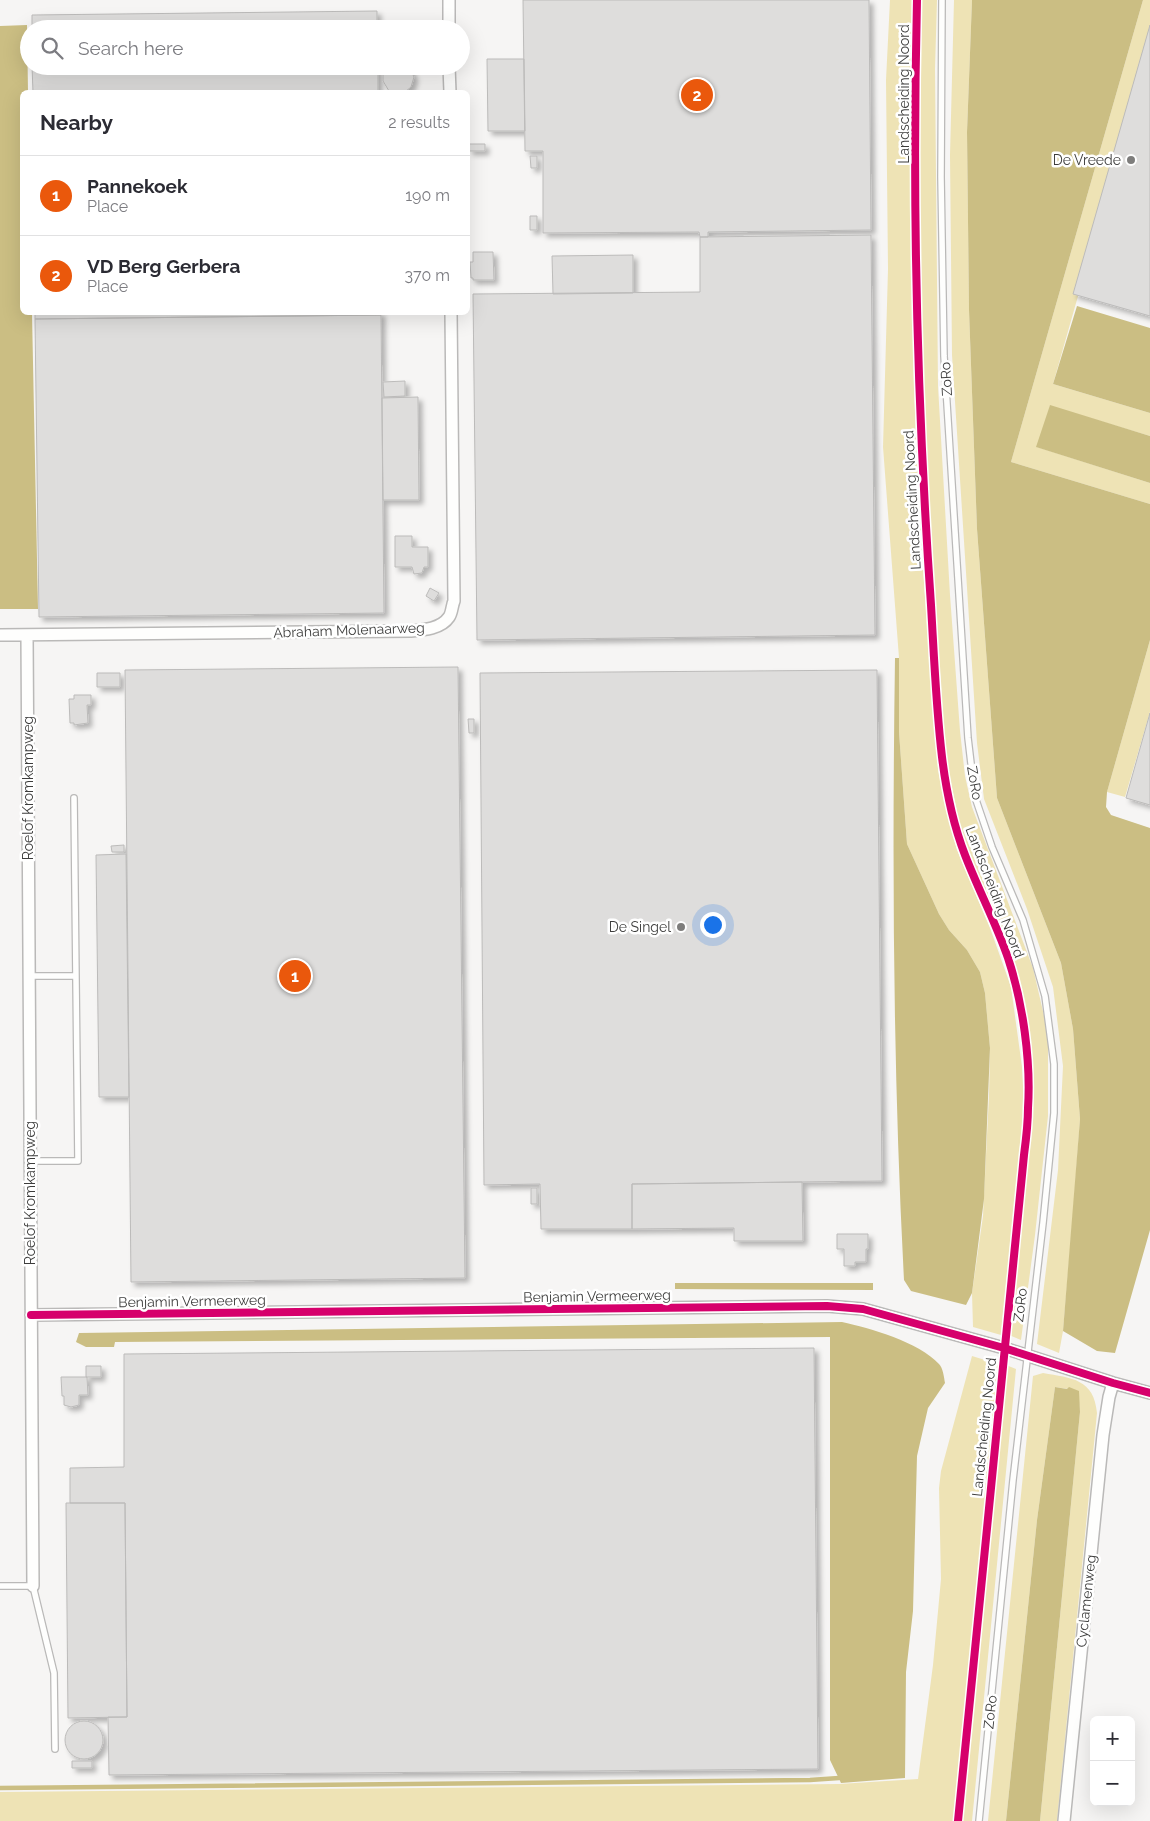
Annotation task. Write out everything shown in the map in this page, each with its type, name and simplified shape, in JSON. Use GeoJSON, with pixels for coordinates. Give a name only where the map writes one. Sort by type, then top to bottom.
{"type":"FeatureCollection","features":[{"type":"Feature","properties":{"kind":"street"},"geometry":{"type":"LineString","coordinates":[[449,0],[449,20]]}},
{"type":"Feature","properties":{"kind":"street"},"geometry":{"type":"LineString","coordinates":[[450,75],[450,90]]}},
{"type":"Feature","properties":{"kind":"street","name":"Abraham Molenaarweg"},"geometry":{"type":"LineString","coordinates":[[0,635],[424,630],[439,625],[449,617],[454,600],[452,315]]}},
{"type":"Feature","properties":{"kind":"street","name":"Roelof Kromkampweg"},"geometry":{"type":"LineString","coordinates":[[26,635],[33,1586]]}},
{"type":"Feature","properties":{"kind":"street","name":"Benjamin Vermeerweg"},"geometry":{"type":"LineString","coordinates":[[31,1315],[826,1306],[863,1309],[1113,1383],[1150,1392]]}},
{"type":"Feature","properties":{"kind":"street","name":"Cyclamenweg"},"geometry":{"type":"LineString","coordinates":[[1064,1821],[1103,1435],[1113,1383]]}},
{"type":"Feature","properties":{"kind":"lane","name":"ZoRo"},"geometry":{"type":"LineString","coordinates":[[942,0],[941,177],[944,356],[968,738],[975,797],[992,847],[1023,920],[1044,996],[1054,1064],[1054,1113],[1048,1175],[1026,1356],[979,1821]]}},
{"type":"Feature","properties":{"kind":"lane"},"geometry":{"type":"LineString","coordinates":[[30,1161],[78,1161],[74,798]]}},
{"type":"Feature","properties":{"kind":"lane"},"geometry":{"type":"LineString","coordinates":[[29,976],[76,976]]}},
{"type":"Feature","properties":{"kind":"lane"},"geometry":{"type":"LineString","coordinates":[[0,1586],[33,1586]]}},
{"type":"Feature","properties":{"kind":"lane","name":"Roelof Kromkampweg"},"geometry":{"type":"LineString","coordinates":[[33,1586],[54,1673],[55,1749]]}},
{"type":"Feature","properties":{"kind":"shaded area"},"geometry":{"type":"Polygon","coordinates":[[[890,0],[913,0],[911,188],[912,314],[916,439],[938,769],[957,850],[990,928],[1011,987],[1022,1067],[1024,1106],[1001,1335],[973,1327],[972,1293],[983,1216],[989,1095],[990,1048],[985,993],[980,972],[967,950],[949,930],[939,914],[907,844],[899,732],[899,658],[883,447],[888,269],[886,80],[890,0]]]}},
{"type":"Feature","properties":{"kind":"shaded area"},"geometry":{"type":"Polygon","coordinates":[[[921,0],[937,0],[935,69],[938,386],[950,595],[965,776],[972,807],[1033,968],[1048,1033],[1048,1116],[1021,1340],[1009,1335],[1033,1107],[1027,1023],[1014,966],[966,847],[946,758],[928,501],[922,335],[919,164],[921,0]]]}},
{"type":"Feature","properties":{"kind":"shaded area"},"geometry":{"type":"Polygon","coordinates":[[[954,0],[972,0],[967,132],[969,310],[977,529],[997,798],[1061,963],[1073,1029],[1080,1119],[1063,1331],[1059,1353],[1037,1344],[1058,1170],[1063,1066],[1053,987],[1027,909],[984,799],[977,743],[952,355],[950,155],[954,0]]]}},
{"type":"Feature","properties":{"kind":"shaded area"},"geometry":{"type":"Polygon","coordinates":[[[972,0],[1143,0],[1011,462],[1150,504],[1150,640],[1107,792],[1106,807],[1111,815],[1150,828],[1150,1230],[1115,1353],[1097,1351],[1063,1331],[1080,1119],[1073,1029],[1061,963],[997,798],[977,529],[969,310],[967,132],[972,0]]]}},
{"type":"Feature","properties":{"kind":"shaded area"},"geometry":{"type":"Polygon","coordinates":[[[1143,0],[1150,0],[1150,43],[1053,384],[1150,413],[1150,436],[1050,406],[1037,447],[1150,483],[1150,504],[1011,462],[1143,0]]]}},
{"type":"Feature","properties":{"kind":"shaded area"},"geometry":{"type":"Polygon","coordinates":[[[20,25],[20,75],[28,75],[28,90],[20,90],[20,315],[32,315],[38,609],[0,609],[0,26],[20,25]]]}},
{"type":"Feature","properties":{"kind":"shaded area"},"geometry":{"type":"Polygon","coordinates":[[[1077,306],[1150,328],[1150,413],[1053,384],[1077,306]]]}},
{"type":"Feature","properties":{"kind":"shaded area"},"geometry":{"type":"Polygon","coordinates":[[[1050,405],[1150,436],[1150,483],[1036,447],[1050,405]]]}},
{"type":"Feature","properties":{"kind":"shaded area"},"geometry":{"type":"Polygon","coordinates":[[[1150,640],[1150,712],[1125,797],[1107,792],[1150,640]]]}},
{"type":"Feature","properties":{"kind":"shaded area"},"geometry":{"type":"Polygon","coordinates":[[[895,658],[899,658],[899,732],[907,844],[939,914],[949,930],[967,950],[980,972],[985,993],[990,1048],[984,1199],[972,1293],[966,1305],[911,1291],[904,1280],[894,969],[895,658]]]}},
{"type":"Feature","properties":{"kind":"shaded area"},"geometry":{"type":"Polygon","coordinates":[[[675,1283],[873,1283],[873,1290],[675,1289],[675,1283]]]}},
{"type":"Feature","properties":{"kind":"shaded area"},"geometry":{"type":"Polygon","coordinates":[[[842,1322],[880,1332],[919,1349],[940,1366],[945,1383],[928,1408],[917,1456],[913,1611],[906,1672],[905,1778],[841,1783],[830,1760],[830,1337],[115,1342],[114,1347],[86,1347],[76,1342],[79,1333],[842,1322]]]}},
{"type":"Feature","properties":{"kind":"shaded area"},"geometry":{"type":"Polygon","coordinates":[[[972,1356],[998,1364],[954,1821],[0,1821],[0,1792],[839,1784],[918,1779],[933,1665],[941,1579],[939,1488],[941,1471],[972,1356]]]}},
{"type":"Feature","properties":{"kind":"shaded area"},"geometry":{"type":"Polygon","coordinates":[[[1006,1365],[1016,1369],[972,1821],[961,1821],[1006,1365]]]}},
{"type":"Feature","properties":{"kind":"shaded area"},"geometry":{"type":"Polygon","coordinates":[[[1043,1373],[1080,1382],[1091,1393],[1097,1413],[1057,1821],[1040,1821],[1080,1412],[1078,1394],[1068,1389],[1055,1387],[1037,1520],[1006,1821],[988,1821],[1033,1376],[1043,1373]]]}},
{"type":"Feature","properties":{"kind":"shaded area"},"geometry":{"type":"Polygon","coordinates":[[[1055,1387],[1067,1389],[1069,1387],[1079,1391],[1080,1412],[1040,1821],[1006,1821],[1037,1520],[1055,1387]]]}},
{"type":"Feature","properties":{"kind":"building"},"geometry":{"type":"Polygon","coordinates":[[[523,0],[869,0],[871,230],[708,232],[708,237],[700,237],[699,232],[543,233],[543,151],[525,151],[523,0]]]}},
{"type":"Feature","properties":{"kind":"building"},"geometry":{"type":"Polygon","coordinates":[[[377,11],[377,20],[32,20],[32,15],[377,11]]]}},
{"type":"Feature","properties":{"kind":"building","name":"De Vreede"},"geometry":{"type":"Polygon","coordinates":[[[1150,25],[1150,316],[1073,294],[1150,25]]]}},
{"type":"Feature","properties":{"kind":"building"},"geometry":{"type":"Polygon","coordinates":[[[487,59],[524,59],[525,131],[488,131],[487,59]]]}},
{"type":"Feature","properties":{"kind":"building"},"geometry":{"type":"Polygon","coordinates":[[[32,75],[378,75],[378,90],[33,90],[32,75]]]}},
{"type":"Feature","properties":{"kind":"building"},"geometry":{"type":"Polygon","coordinates":[[[383,75],[413,75],[414,77],[411,87],[407,90],[388,90],[383,81],[383,75]]]}},
{"type":"Feature","properties":{"kind":"building"},"geometry":{"type":"Polygon","coordinates":[[[470,144],[485,144],[485,151],[470,151],[470,144]]]}},
{"type":"Feature","properties":{"kind":"building"},"geometry":{"type":"Polygon","coordinates":[[[530,156],[537,156],[537,168],[531,168],[530,156]]]}},
{"type":"Feature","properties":{"kind":"building"},"geometry":{"type":"Polygon","coordinates":[[[530,216],[537,216],[537,230],[530,230],[530,216]]]}},
{"type":"Feature","properties":{"kind":"building"},"geometry":{"type":"Polygon","coordinates":[[[871,235],[875,635],[477,640],[473,294],[700,292],[700,237],[871,235]]]}},
{"type":"Feature","properties":{"kind":"building"},"geometry":{"type":"Polygon","coordinates":[[[473,252],[493,252],[494,280],[473,280],[471,278],[470,262],[473,262],[473,252]]]}},
{"type":"Feature","properties":{"kind":"building"},"geometry":{"type":"Polygon","coordinates":[[[633,255],[633,293],[553,294],[552,256],[633,255]]]}},
{"type":"Feature","properties":{"kind":"building"},"geometry":{"type":"Polygon","coordinates":[[[35,315],[381,315],[35,319],[35,315]]]}},
{"type":"Feature","properties":{"kind":"building"},"geometry":{"type":"Polygon","coordinates":[[[381,315],[384,613],[39,617],[35,319],[381,315]]]}},
{"type":"Feature","properties":{"kind":"building"},"geometry":{"type":"Polygon","coordinates":[[[405,381],[405,396],[384,397],[383,382],[405,381]]]}},
{"type":"Feature","properties":{"kind":"building"},"geometry":{"type":"Polygon","coordinates":[[[418,397],[419,500],[383,500],[382,398],[418,397]]]}},
{"type":"Feature","properties":{"kind":"building"},"geometry":{"type":"Polygon","coordinates":[[[395,536],[412,536],[412,547],[428,547],[428,567],[424,567],[422,573],[414,574],[412,567],[395,567],[395,536]]]}},
{"type":"Feature","properties":{"kind":"building"},"geometry":{"type":"Polygon","coordinates":[[[430,588],[439,593],[434,601],[426,596],[430,588]]]}},
{"type":"Feature","properties":{"kind":"building"},"geometry":{"type":"Polygon","coordinates":[[[458,667],[465,1278],[131,1282],[125,670],[458,667]]]}},
{"type":"Feature","properties":{"kind":"building","name":"De Singel"},"geometry":{"type":"Polygon","coordinates":[[[877,670],[882,1181],[632,1184],[632,1229],[541,1229],[540,1184],[484,1185],[480,673],[877,670]]]}},
{"type":"Feature","properties":{"kind":"building"},"geometry":{"type":"Polygon","coordinates":[[[97,673],[120,673],[120,687],[97,687],[97,673]]]}},
{"type":"Feature","properties":{"kind":"building"},"geometry":{"type":"Polygon","coordinates":[[[74,695],[91,695],[91,705],[87,705],[88,723],[74,725],[74,723],[70,723],[69,699],[74,699],[74,695]]]}},
{"type":"Feature","properties":{"kind":"building"},"geometry":{"type":"Polygon","coordinates":[[[1150,713],[1150,805],[1126,798],[1150,713]]]}},
{"type":"Feature","properties":{"kind":"building"},"geometry":{"type":"Polygon","coordinates":[[[468,719],[474,719],[474,733],[469,733],[468,719]]]}},
{"type":"Feature","properties":{"kind":"building"},"geometry":{"type":"Polygon","coordinates":[[[124,845],[124,852],[112,852],[111,846],[124,845]]]}},
{"type":"Feature","properties":{"kind":"building"},"geometry":{"type":"Polygon","coordinates":[[[126,854],[129,1097],[99,1097],[96,855],[126,854]]]}},
{"type":"Feature","properties":{"kind":"building"},"geometry":{"type":"Polygon","coordinates":[[[802,1182],[803,1241],[734,1241],[734,1228],[632,1229],[632,1184],[802,1182]]]}},
{"type":"Feature","properties":{"kind":"building"},"geometry":{"type":"Polygon","coordinates":[[[531,1188],[537,1188],[537,1204],[531,1204],[531,1188]]]}},
{"type":"Feature","properties":{"kind":"building"},"geometry":{"type":"Polygon","coordinates":[[[837,1234],[868,1234],[866,1262],[855,1262],[855,1266],[844,1266],[844,1249],[837,1249],[837,1234]]]}},
{"type":"Feature","properties":{"kind":"building"},"geometry":{"type":"Polygon","coordinates":[[[814,1348],[818,1769],[109,1775],[108,1717],[127,1717],[125,1503],[70,1503],[70,1468],[124,1467],[124,1354],[814,1348]]]}},
{"type":"Feature","properties":{"kind":"building"},"geometry":{"type":"Polygon","coordinates":[[[86,1366],[101,1366],[101,1377],[86,1377],[86,1366]]]}},
{"type":"Feature","properties":{"kind":"building"},"geometry":{"type":"Polygon","coordinates":[[[61,1377],[87,1377],[88,1395],[79,1395],[79,1405],[71,1407],[64,1405],[61,1377]]]}},
{"type":"Feature","properties":{"kind":"building"},"geometry":{"type":"Polygon","coordinates":[[[66,1503],[125,1503],[127,1717],[68,1718],[66,1503]]]}},
{"type":"Feature","properties":{"kind":"building"},"geometry":{"type":"Polygon","coordinates":[[[84,1721],[97,1727],[103,1740],[97,1753],[84,1759],[71,1753],[65,1740],[71,1727],[84,1721]]]}},
{"type":"Feature","properties":{"kind":"building"},"geometry":{"type":"Polygon","coordinates":[[[72,1761],[92,1761],[92,1768],[72,1768],[72,1761]]]}},
{"type":"Feature","properties":{"kind":"waterway"},"geometry":{"type":"LineString","coordinates":[[0,1788],[810,1780],[839,1778]]}},
{"type":"Feature","properties":{"kind":"cycle path","name":"Landscheiding Noord"},"geometry":{"type":"LineString","coordinates":[[917,0],[915,151],[919,379],[926,530],[940,738],[950,807],[957,831],[970,868],[1008,958],[1018,994],[1025,1032],[1029,1090],[1027,1132],[958,1821]]}},
{"type":"Feature","properties":{"kind":"cycle path"},"geometry":{"type":"LineString","coordinates":[[31,1315],[827,1306],[863,1309],[1004,1348],[1150,1393]]}},
{"type":"Feature","properties":{"kind":"place","name":"VD Berg Gerbera"},"geometry":{"type":"Point","coordinates":[697,95]}},
{"type":"Feature","properties":{"kind":"place","name":"De Vreede"},"geometry":{"type":"Point","coordinates":[1131,160]}},
{"type":"Feature","properties":{"kind":"place","name":"De Singel"},"geometry":{"type":"Point","coordinates":[681,927]}},
{"type":"Feature","properties":{"kind":"place","name":"Pannekoek"},"geometry":{"type":"Point","coordinates":[295,976]}}]}
